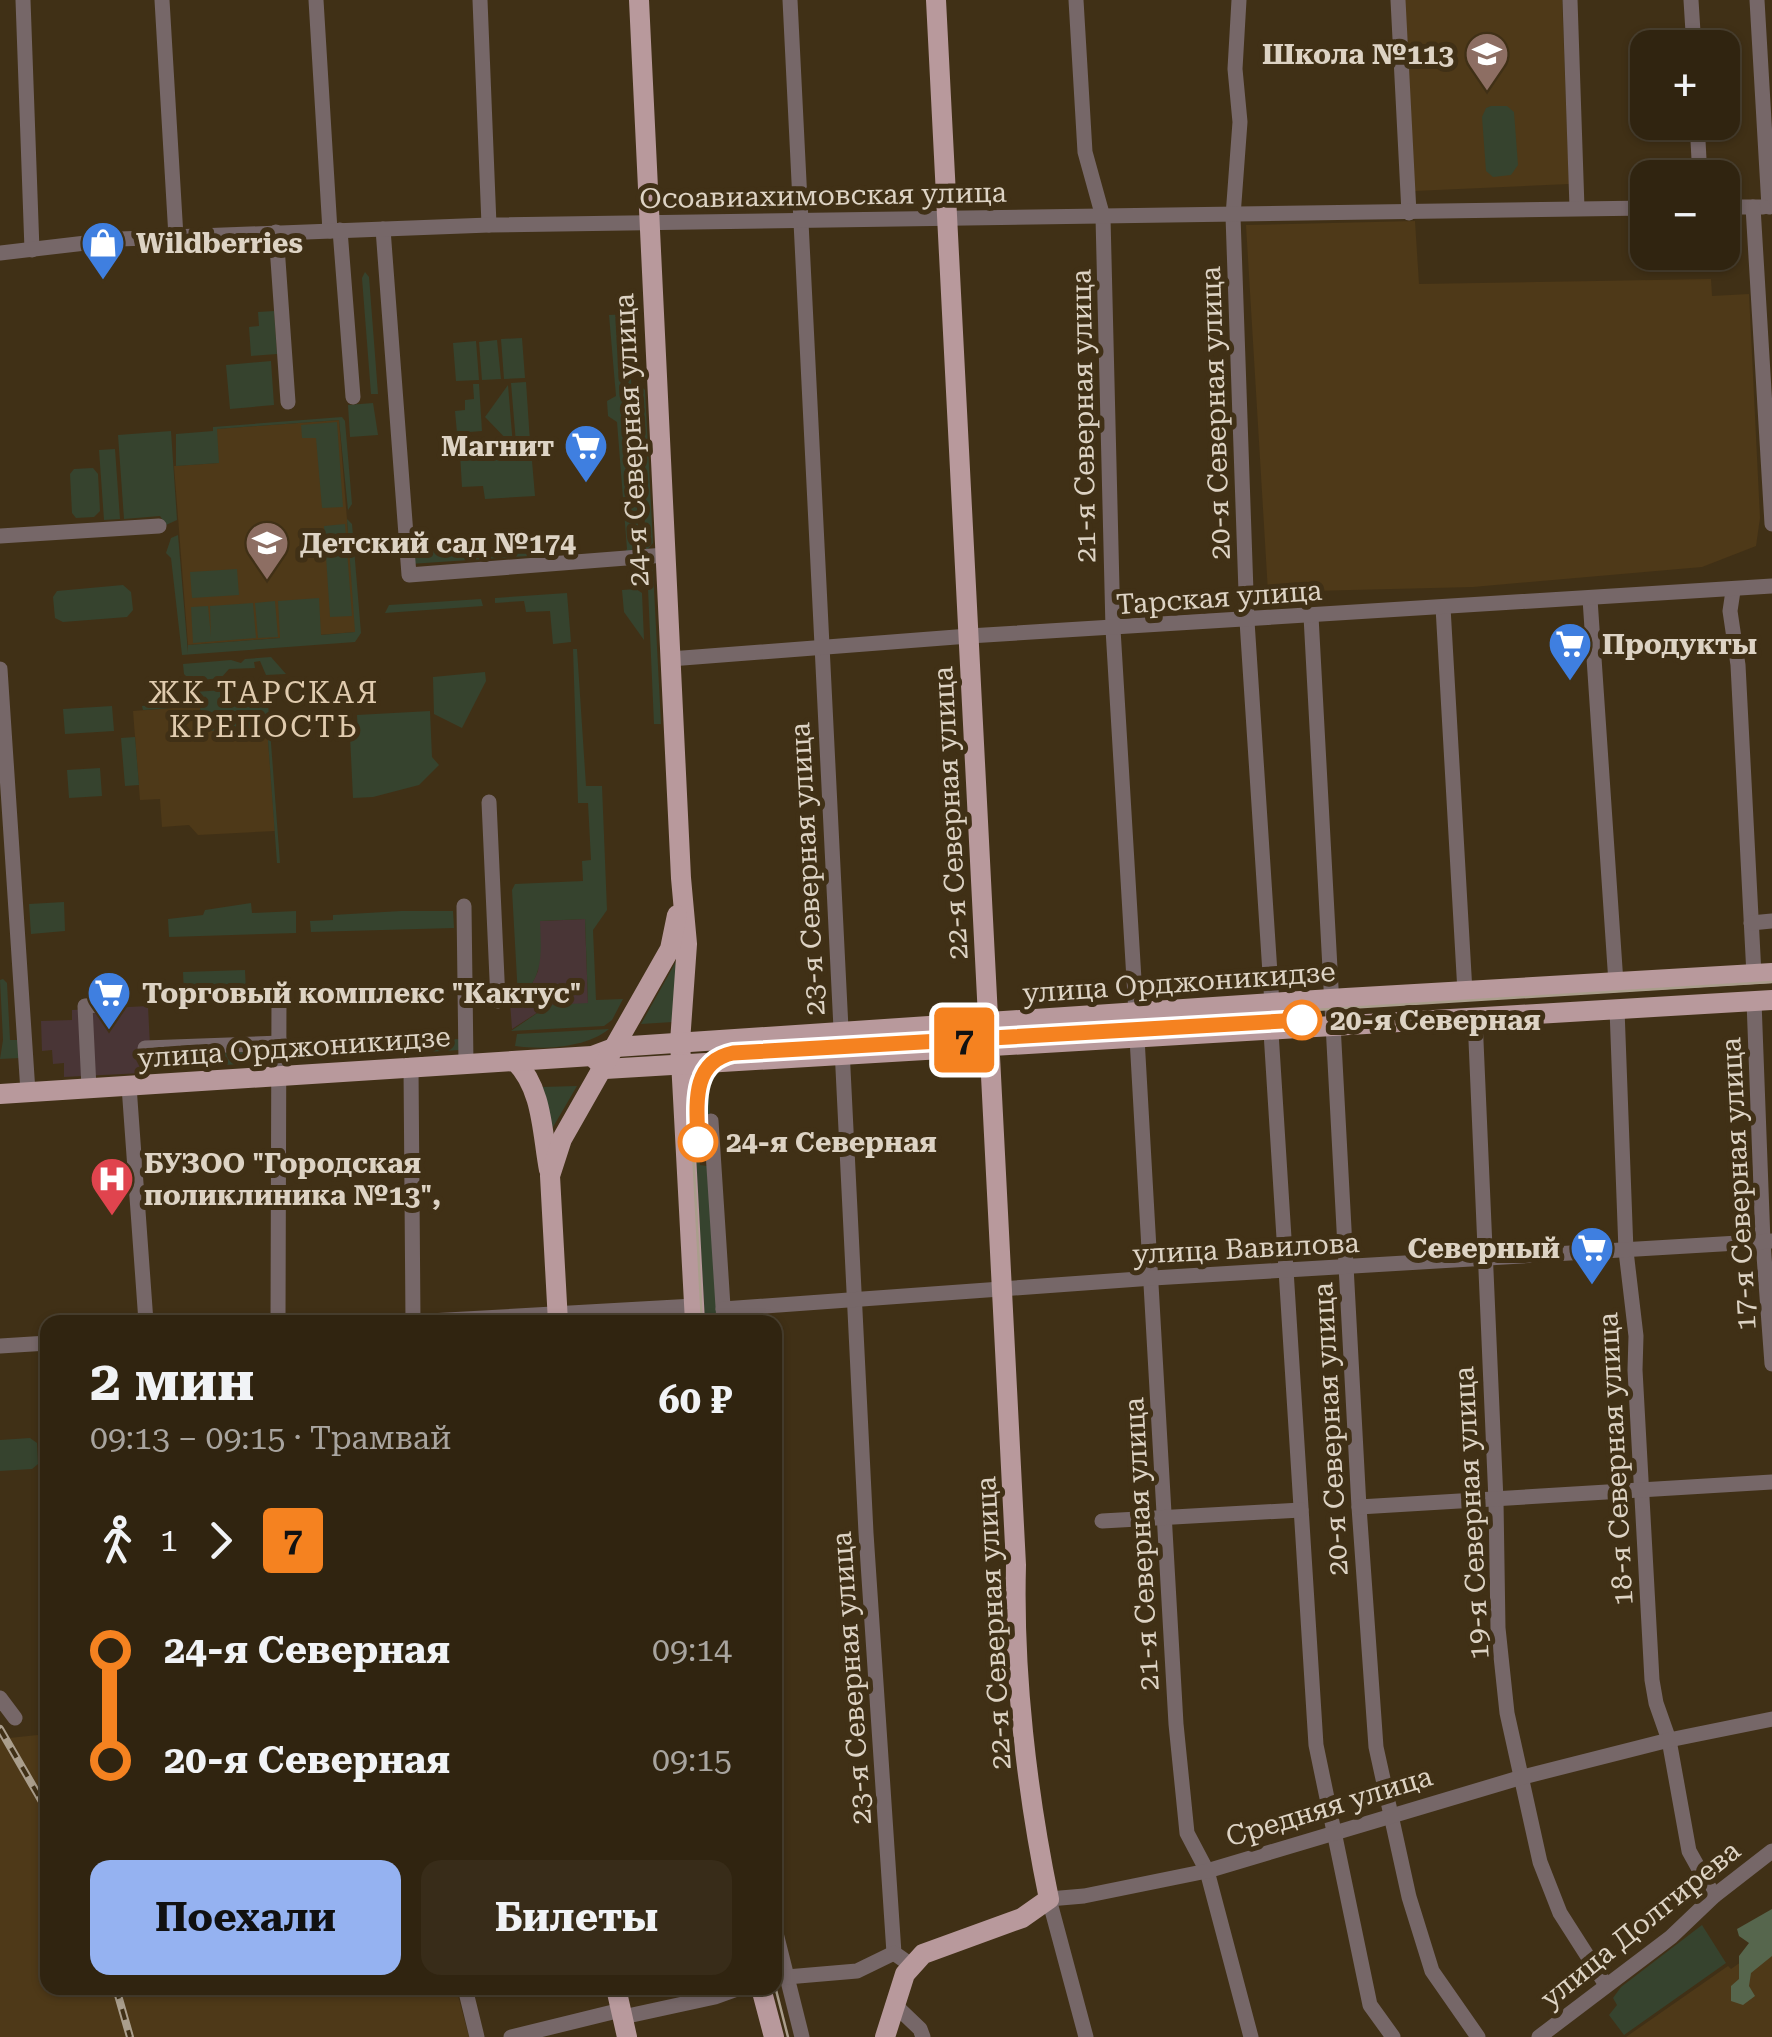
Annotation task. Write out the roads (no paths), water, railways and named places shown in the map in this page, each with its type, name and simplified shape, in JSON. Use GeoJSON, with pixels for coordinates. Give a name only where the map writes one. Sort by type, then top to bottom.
{"type":"FeatureCollection","features":[{"type":"Feature","properties":{"kind":"main road","name":"24-я Северная улица"},"geometry":{"type":"LineString","coordinates":[[639,0],[686,925],[680,1042],[695,1314]]}},
{"type":"Feature","properties":{"kind":"main road","name":"22-я Северная улица"},"geometry":{"type":"LineString","coordinates":[[936,0],[1015,1602],[1024,1721],[1049,1899]]}},
{"type":"Feature","properties":{"kind":"main road","name":"24-я Северная улица"},"geometry":{"type":"LineString","coordinates":[[616,1047],[674,938],[681,878]]}},
{"type":"Feature","properties":{"kind":"main road","name":"улица Орджоникидзе"},"geometry":{"type":"LineString","coordinates":[[598,1063],[616,1047],[680,1042],[1763,974]]}},
{"type":"Feature","properties":{"kind":"main road"},"geometry":{"type":"LineString","coordinates":[[686,982],[697,1022],[717,1040]]}},
{"type":"Feature","properties":{"kind":"main road","name":"улица Орджоникидзе"},"geometry":{"type":"LineString","coordinates":[[0,1094],[515,1060],[682,1065],[1763,1001]]}},
{"type":"Feature","properties":{"kind":"main road"},"geometry":{"type":"LineString","coordinates":[[515,1060],[536,1091],[550,1176],[558,1315]]}},
{"type":"Feature","properties":{"kind":"main road"},"geometry":{"type":"LineString","coordinates":[[550,1176],[562,1138],[598,1063]]}},
{"type":"Feature","properties":{"kind":"main road","name":"Средняя улица"},"geometry":{"type":"LineString","coordinates":[[903,1959],[1022,1918],[1049,1899]]}},
{"type":"Feature","properties":{"kind":"main road"},"geometry":{"type":"LineString","coordinates":[[885,2037],[905,1974],[903,1959]]}},
{"type":"Feature","properties":{"kind":"main road"},"geometry":{"type":"LineString","coordinates":[[618,1995],[624,2021]]}},
{"type":"Feature","properties":{"kind":"main road"},"geometry":{"type":"LineString","coordinates":[[763,1995],[774,2037]]}},
{"type":"Feature","properties":{"kind":"street"},"geometry":{"type":"LineString","coordinates":[[24,0],[32,250]]}},
{"type":"Feature","properties":{"kind":"street"},"geometry":{"type":"LineString","coordinates":[[162,0],[176,236]]}},
{"type":"Feature","properties":{"kind":"street"},"geometry":{"type":"LineString","coordinates":[[316,0],[353,397]]}},
{"type":"Feature","properties":{"kind":"street"},"geometry":{"type":"LineString","coordinates":[[480,0],[490,224]]}},
{"type":"Feature","properties":{"kind":"street","name":"23-я Северная улица"},"geometry":{"type":"LineString","coordinates":[[790,0],[854,1300],[903,1959]]}},
{"type":"Feature","properties":{"kind":"street","name":"21-я Северная улица"},"geometry":{"type":"LineString","coordinates":[[1076,0],[1085,152],[1103,217],[1113,629],[1136,1013]]}},
{"type":"Feature","properties":{"kind":"street","name":"20-я Северная улица"},"geometry":{"type":"LineString","coordinates":[[1239,0],[1235,69],[1240,122],[1233,216],[1247,621],[1272,1004]]}},
{"type":"Feature","properties":{"kind":"street"},"geometry":{"type":"LineString","coordinates":[[1398,0],[1409,213]]}},
{"type":"Feature","properties":{"kind":"street"},"geometry":{"type":"LineString","coordinates":[[1570,0],[1576,208]]}},
{"type":"Feature","properties":{"kind":"street"},"geometry":{"type":"LineString","coordinates":[[1691,0],[1693,30]]}},
{"type":"Feature","properties":{"kind":"street"},"geometry":{"type":"LineString","coordinates":[[1757,0],[1772,524]]}},
{"type":"Feature","properties":{"kind":"street"},"geometry":{"type":"LineString","coordinates":[[1740,208],[1765,207]]}},
{"type":"Feature","properties":{"kind":"street","name":"Осоавиахимовская улица"},"geometry":{"type":"LineString","coordinates":[[0,253],[120,239],[490,224],[648,225],[802,219],[1630,208]]}},
{"type":"Feature","properties":{"kind":"street"},"geometry":{"type":"LineString","coordinates":[[383,229],[408,574],[665,555]]}},
{"type":"Feature","properties":{"kind":"street"},"geometry":{"type":"LineString","coordinates":[[276,232],[288,402]]}},
{"type":"Feature","properties":{"kind":"street"},"geometry":{"type":"LineString","coordinates":[[0,536],[159,526]]}},
{"type":"Feature","properties":{"kind":"street","name":"Тарская улица"},"geometry":{"type":"LineString","coordinates":[[670,659],[969,636],[1772,586]]}},
{"type":"Feature","properties":{"kind":"street"},"geometry":{"type":"LineString","coordinates":[[1733,591],[1730,611],[1738,665],[1751,924],[1763,974]]}},
{"type":"Feature","properties":{"kind":"street"},"geometry":{"type":"LineString","coordinates":[[1590,599],[1616,983]]}},
{"type":"Feature","properties":{"kind":"street"},"geometry":{"type":"LineString","coordinates":[[1443,608],[1466,992]]}},
{"type":"Feature","properties":{"kind":"street","name":"20-я Северная улица"},"geometry":{"type":"LineString","coordinates":[[1311,616],[1358,1507],[1376,1747],[1409,1898],[1432,1971],[1478,2037]]}},
{"type":"Feature","properties":{"kind":"street"},"geometry":{"type":"LineString","coordinates":[[0,670],[6,838],[28,1092]]}},
{"type":"Feature","properties":{"kind":"street"},"geometry":{"type":"LineString","coordinates":[[490,802],[498,1001]]}},
{"type":"Feature","properties":{"kind":"street"},"geometry":{"type":"LineString","coordinates":[[464,906],[466,1064]]}},
{"type":"Feature","properties":{"kind":"street"},"geometry":{"type":"LineString","coordinates":[[1751,924],[1772,921]]}},
{"type":"Feature","properties":{"kind":"street"},"geometry":{"type":"LineString","coordinates":[[278,1315],[280,994]]}},
{"type":"Feature","properties":{"kind":"street","name":"17-я Северная улица"},"geometry":{"type":"LineString","coordinates":[[1763,1001],[1772,1364]]}},
{"type":"Feature","properties":{"kind":"street"},"geometry":{"type":"LineString","coordinates":[[90,1088],[84,1006],[99,1006]]}},
{"type":"Feature","properties":{"kind":"street","name":"18-я Северная улица"},"geometry":{"type":"LineString","coordinates":[[1617,1009],[1626,1251],[1636,1336],[1634,1370],[1652,1680],[1669,1740],[1690,1851],[1714,1896]]}},
{"type":"Feature","properties":{"kind":"street","name":"19-я Северная улица"},"geometry":{"type":"LineString","coordinates":[[1474,1018],[1496,1500],[1498,1628],[1507,1713],[1540,1862],[1560,1913],[1606,1986]]}},
{"type":"Feature","properties":{"kind":"street","name":"20-я Северная улица"},"geometry":{"type":"LineString","coordinates":[[1271,1032],[1316,1746],[1370,2005],[1393,2037]]}},
{"type":"Feature","properties":{"kind":"street","name":"21-я Северная улица"},"geometry":{"type":"LineString","coordinates":[[1137,1038],[1176,1724],[1186,1833],[1207,1871],[1251,2037]]}},
{"type":"Feature","properties":{"kind":"street"},"geometry":{"type":"LineString","coordinates":[[145,1048],[282,1043]]}},
{"type":"Feature","properties":{"kind":"street"},"geometry":{"type":"LineString","coordinates":[[411,1067],[412,1315]]}},
{"type":"Feature","properties":{"kind":"street"},"geometry":{"type":"LineString","coordinates":[[129,1086],[145,1315]]}},
{"type":"Feature","properties":{"kind":"street"},"geometry":{"type":"LineString","coordinates":[[711,1121],[723,1315]]}},
{"type":"Feature","properties":{"kind":"street","name":"улица Вавилова"},"geometry":{"type":"LineString","coordinates":[[731,1315],[854,1300],[1153,1278],[1767,1242]]}},
{"type":"Feature","properties":{"kind":"street"},"geometry":{"type":"LineString","coordinates":[[661,1315],[695,1314]]}},
{"type":"Feature","properties":{"kind":"street"},"geometry":{"type":"LineString","coordinates":[[0,1346],[40,1344]]}},
{"type":"Feature","properties":{"kind":"street"},"geometry":{"type":"LineString","coordinates":[[1358,1507],[1772,1482]]}},
{"type":"Feature","properties":{"kind":"street"},"geometry":{"type":"LineString","coordinates":[[1102,1521],[1302,1510]]}},
{"type":"Feature","properties":{"kind":"street"},"geometry":{"type":"LineString","coordinates":[[0,1698],[15,1718]]}},
{"type":"Feature","properties":{"kind":"street","name":"Средняя улица"},"geometry":{"type":"LineString","coordinates":[[1049,1899],[1084,1896],[1207,1871],[1519,1778],[1772,1718]]}},
{"type":"Feature","properties":{"kind":"street","name":"улица Долгирева"},"geometry":{"type":"LineString","coordinates":[[1539,2037],[1671,1938],[1714,1896],[1772,1850]]}},
{"type":"Feature","properties":{"kind":"street","name":"22-я Северная улица"},"geometry":{"type":"LineString","coordinates":[[1049,1899],[1086,2037]]}},
{"type":"Feature","properties":{"kind":"street","name":"Средняя улица"},"geometry":{"type":"LineString","coordinates":[[782,1978],[857,1971],[903,1959]]}},
{"type":"Feature","properties":{"kind":"street"},"geometry":{"type":"LineString","coordinates":[[782,1981],[802,2037]]}},
{"type":"Feature","properties":{"kind":"street"},"geometry":{"type":"LineString","coordinates":[[466,1995],[477,2037]]}},
{"type":"Feature","properties":{"kind":"street"},"geometry":{"type":"LineString","coordinates":[[511,2037],[624,2021],[721,1995]]}},
{"type":"Feature","properties":{"kind":"street"},"geometry":{"type":"LineString","coordinates":[[896,2008],[920,2029],[923,2037]]}},
{"type":"Feature","properties":{"kind":"tram line"},"geometry":{"type":"LineString","coordinates":[[702,1315],[690,1093],[701,1064],[721,1049],[1772,982]]}},
{"type":"Feature","properties":{"kind":"tram line","name":"7"},"geometry":{"type":"LineString","coordinates":[[698,1142],[699,1082],[716,1060],[733,1053],[1302,1020]]}},
{"type":"Feature","properties":{"kind":"tram line"},"geometry":{"type":"LineString","coordinates":[[777,1995],[788,2037]]}},
{"type":"Feature","properties":{"kind":"railway"},"geometry":{"type":"LineString","coordinates":[[0,1729],[40,1798]]}},
{"type":"Feature","properties":{"kind":"railway"},"geometry":{"type":"LineString","coordinates":[[118,1995],[130,2037]]}},
{"type":"Feature","properties":{"kind":"place","name":"Школа №113"},"geometry":{"type":"Point","coordinates":[1487,92]}},
{"type":"Feature","properties":{"kind":"place","name":"Wildberries"},"geometry":{"type":"Point","coordinates":[103,281]}},
{"type":"Feature","properties":{"kind":"place","name":"Магнит"},"geometry":{"type":"Point","coordinates":[586,484]}},
{"type":"Feature","properties":{"kind":"place","name":"Детский сад №174"},"geometry":{"type":"Point","coordinates":[267,581]}},
{"type":"Feature","properties":{"kind":"place","name":"Продукты"},"geometry":{"type":"Point","coordinates":[1570,682]}},
{"type":"Feature","properties":{"kind":"place","name":"20-я Северная"},"geometry":{"type":"Point","coordinates":[1302,1020]}},
{"type":"Feature","properties":{"kind":"place","name":"Торговый комплекс \"Кактус\""},"geometry":{"type":"Point","coordinates":[109,1031]}},
{"type":"Feature","properties":{"kind":"place","name":"24-я Северная"},"geometry":{"type":"Point","coordinates":[698,1142]}},
{"type":"Feature","properties":{"kind":"place","name":"БУЗОО \"Городская поликлиника №13\","},"geometry":{"type":"Point","coordinates":[112,1217]}},
{"type":"Feature","properties":{"kind":"place","name":"Северный"},"geometry":{"type":"Point","coordinates":[1592,1286]}},
{"type":"Feature","properties":{"kind":"district","name":"ЖК ТАРСКАЯ КРЕПОСТЬ"},"geometry":{"type":"Point","coordinates":[264,710]}}]}
